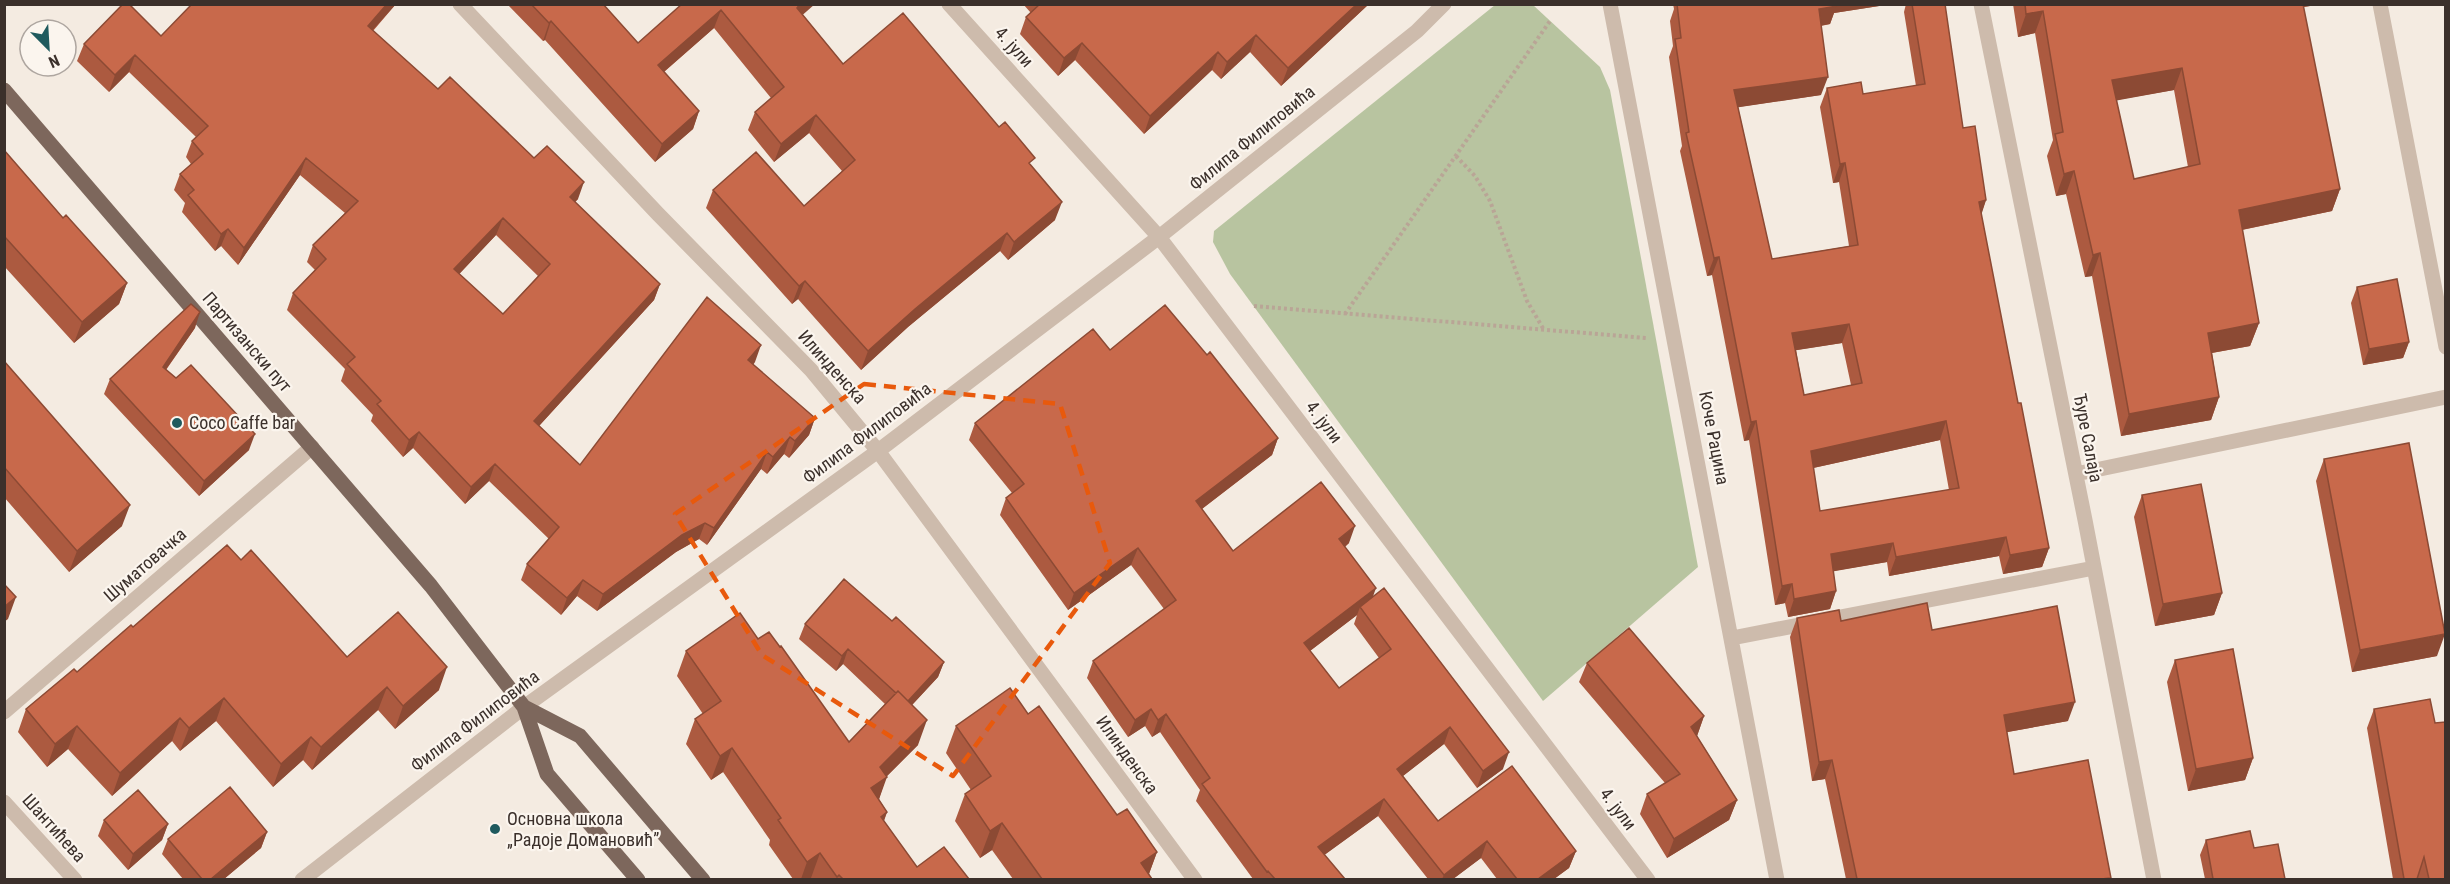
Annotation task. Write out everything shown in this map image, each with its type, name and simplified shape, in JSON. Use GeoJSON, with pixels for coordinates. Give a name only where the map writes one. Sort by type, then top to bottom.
{"type":"FeatureCollection","features":[{"type":"Feature","properties":{"kind":"main road","name":"Партизански пут"},"geometry":{"type":"LineString","coordinates":[[4,90],[431,586],[524,707],[548,774],[638,879]]}},
{"type":"Feature","properties":{"kind":"main road","name":"Партизански пут"},"geometry":{"type":"LineString","coordinates":[[524,707],[580,736],[703,879]]}},
{"type":"Feature","properties":{"kind":"street","name":"Илинденска"},"geometry":{"type":"LineString","coordinates":[[460,4],[658,214],[811,370],[878,451],[1195,879]]}},
{"type":"Feature","properties":{"kind":"street","name":"4. јули"},"geometry":{"type":"LineString","coordinates":[[949,4],[1159,237],[1648,879]]}},
{"type":"Feature","properties":{"kind":"street","name":"Филипа Филиповића"},"geometry":{"type":"LineString","coordinates":[[302,879],[524,707],[878,451],[1159,237],[1417,31],[1444,4]]}},
{"type":"Feature","properties":{"kind":"street","name":"Коче Рацина"},"geometry":{"type":"LineString","coordinates":[[1611,4],[1777,879]]}},
{"type":"Feature","properties":{"kind":"street","name":"Ђуре Салаја"},"geometry":{"type":"LineString","coordinates":[[1981,4],[2076,474],[2154,879]]}},
{"type":"Feature","properties":{"kind":"street"},"geometry":{"type":"LineString","coordinates":[[2380,4],[2445,347]]}},
{"type":"Feature","properties":{"kind":"street"},"geometry":{"type":"LineString","coordinates":[[2076,474],[2445,397]]}},
{"type":"Feature","properties":{"kind":"street","name":"Шуматовачка"},"geometry":{"type":"LineString","coordinates":[[4,712],[312,447]]}},
{"type":"Feature","properties":{"kind":"street"},"geometry":{"type":"LineString","coordinates":[[1732,639],[2094,568]]}},
{"type":"Feature","properties":{"kind":"street","name":"Шантићева"},"geometry":{"type":"LineString","coordinates":[[4,802],[75,879]]}},
{"type":"Feature","properties":{"kind":"path"},"geometry":{"type":"LineString","coordinates":[[1345,314],[1551,21]]}},
{"type":"Feature","properties":{"kind":"path"},"geometry":{"type":"LineString","coordinates":[[1456,156],[1475,176],[1490,201],[1527,301],[1544,330]]}},
{"type":"Feature","properties":{"kind":"path"},"geometry":{"type":"LineString","coordinates":[[1254,306],[1656,339]]}},
{"type":"Feature","properties":{"kind":"highlighted area"},"geometry":{"type":"Polygon","coordinates":[[[864,384],[1060,404],[1110,563],[953,776],[762,655],[675,514],[864,384]]]}},
{"type":"Feature","properties":{"kind":"green space"},"geometry":{"type":"Polygon","coordinates":[[[1495,5],[1533,5],[1600,67],[1610,90],[1698,567],[1543,701],[1230,274],[1213,242],[1214,231],[1495,5]]]}},
{"type":"Feature","properties":{"kind":"building"},"geometry":{"type":"Polygon","coordinates":[[[123,4],[129,4],[161,36],[192,4],[387,4],[368,26],[438,89],[450,77],[534,158],[547,146],[584,182],[570,197],[660,284],[534,421],[580,465],[707,297],[761,345],[748,360],[815,418],[795,441],[790,437],[773,457],[767,452],[714,528],[705,523],[682,535],[603,594],[583,580],[567,598],[527,564],[559,527],[495,464],[471,487],[419,432],[409,440],[377,404],[381,401],[347,364],[355,357],[293,293],[326,259],[313,245],[358,201],[306,158],[244,248],[228,229],[221,234],[188,195],[194,190],[180,174],[203,154],[192,141],[208,126],[135,55],[115,75],[84,44],[123,4]],[[503,218],[454,269],[503,314],[550,264],[503,218]]]}},
{"type":"Feature","properties":{"kind":"building"},"geometry":{"type":"Polygon","coordinates":[[[531,4],[603,4],[638,43],[682,4],[800,4],[797,8],[843,64],[903,13],[999,127],[1005,122],[1035,158],[1029,163],[1062,202],[1014,242],[1007,233],[868,351],[805,281],[799,286],[713,190],[756,152],[804,206],[855,160],[816,115],[781,144],[755,112],[784,87],[721,10],[658,65],[699,111],[662,144],[551,21],[549,23],[531,4]]]}},
{"type":"Feature","properties":{"kind":"building"},"geometry":{"type":"Polygon","coordinates":[[[1040,4],[1357,4],[1288,68],[1256,35],[1227,62],[1218,52],[1150,116],[1082,43],[1064,58],[1026,17],[1040,4]]]}},
{"type":"Feature","properties":{"kind":"building"},"geometry":{"type":"Polygon","coordinates":[[[1677,4],[1837,4],[1837,6],[1819,9],[1828,77],[1734,90],[1772,259],[1858,245],[1845,163],[1840,164],[1827,88],[1861,82],[1863,94],[1925,84],[1912,4],[1945,4],[1963,128],[1975,126],[1986,200],[1979,202],[2049,548],[2010,555],[2006,537],[1896,557],[1893,543],[1831,554],[1836,591],[1794,599],[1792,584],[1782,586],[1756,421],[1751,422],[1719,257],[1714,258],[1686,133],[1689,132],[1675,39],[1681,38],[1677,4]],[[1849,324],[1792,333],[1804,395],[1862,383],[1849,324]],[[1946,421],[1811,451],[1820,511],[1959,488],[1946,421]]]}},
{"type":"Feature","properties":{"kind":"building"},"geometry":{"type":"Polygon","coordinates":[[[2025,4],[2303,4],[2340,189],[2239,210],[2259,323],[2208,333],[2219,397],[2129,414],[2100,253],[2093,255],[2074,171],[2064,174],[2055,134],[2063,132],[2043,11],[2026,14],[2025,4]],[[2182,68],[2112,80],[2134,179],[2200,164],[2182,68]]]}},
{"type":"Feature","properties":{"kind":"building"},"geometry":{"type":"Polygon","coordinates":[[[4,150],[63,218],[66,215],[127,283],[82,322],[4,236],[4,150]]]}},
{"type":"Feature","properties":{"kind":"building"},"geometry":{"type":"Polygon","coordinates":[[[2397,279],[2409,342],[2369,349],[2357,287],[2397,279]]]}},
{"type":"Feature","properties":{"kind":"building"},"geometry":{"type":"Polygon","coordinates":[[[191,304],[200,312],[163,367],[176,378],[191,365],[255,434],[204,481],[110,379],[191,304]]]}},
{"type":"Feature","properties":{"kind":"building"},"geometry":{"type":"Polygon","coordinates":[[[1165,305],[1207,355],[1210,352],[1278,438],[1196,501],[1233,551],[1321,482],[1355,526],[1339,539],[1376,588],[1304,643],[1339,688],[1391,649],[1360,607],[1384,588],[1509,752],[1483,771],[1450,727],[1397,769],[1438,821],[1512,766],[1576,851],[1538,879],[1517,879],[1487,841],[1444,875],[1384,799],[1318,847],[1345,879],[1275,879],[1267,872],[1202,784],[1210,778],[1166,714],[1158,720],[1151,709],[1135,720],[1093,661],[1176,600],[1138,548],[1074,593],[1006,498],[1024,484],[975,423],[1093,329],[1110,350],[1165,305]]]}},
{"type":"Feature","properties":{"kind":"building"},"geometry":{"type":"Polygon","coordinates":[[[4,361],[130,505],[77,551],[4,467],[4,361]]]}},
{"type":"Feature","properties":{"kind":"building"},"geometry":{"type":"Polygon","coordinates":[[[2409,443],[2445,634],[2360,650],[2324,459],[2409,443]]]}},
{"type":"Feature","properties":{"kind":"building"},"geometry":{"type":"Polygon","coordinates":[[[2201,484],[2222,593],[2163,604],[2142,495],[2201,484]]]}},
{"type":"Feature","properties":{"kind":"building"},"geometry":{"type":"Polygon","coordinates":[[[227,545],[241,560],[251,550],[347,657],[398,612],[447,667],[403,706],[387,687],[321,747],[311,737],[281,764],[224,698],[189,728],[180,718],[120,773],[77,726],[55,744],[26,709],[74,669],[77,672],[131,625],[133,627],[227,545]]]}},
{"type":"Feature","properties":{"kind":"building"},"geometry":{"type":"Polygon","coordinates":[[[844,579],[892,621],[896,617],[944,662],[908,701],[898,691],[896,693],[848,649],[842,656],[805,624],[844,579]]]}},
{"type":"Feature","properties":{"kind":"building"},"geometry":{"type":"Polygon","coordinates":[[[4,584],[16,597],[4,607],[4,584]]]}},
{"type":"Feature","properties":{"kind":"building"},"geometry":{"type":"Polygon","coordinates":[[[1927,603],[1932,630],[2057,606],[2075,702],[2004,715],[2014,774],[2088,760],[2111,878],[1857,879],[1832,760],[1819,762],[1797,618],[1839,610],[1841,621],[1927,603]]]}},
{"type":"Feature","properties":{"kind":"building"},"geometry":{"type":"Polygon","coordinates":[[[740,613],[758,639],[769,632],[781,646],[849,742],[898,691],[927,720],[880,767],[887,777],[871,788],[887,812],[881,817],[917,867],[944,847],[969,879],[843,879],[839,875],[837,877],[820,853],[807,862],[778,820],[781,818],[732,748],[720,756],[695,719],[721,701],[686,651],[740,613]]]}},
{"type":"Feature","properties":{"kind":"building"},"geometry":{"type":"Polygon","coordinates":[[[1629,628],[1704,716],[1691,727],[1737,800],[1674,839],[1647,794],[1680,774],[1587,663],[1629,628]]]}},
{"type":"Feature","properties":{"kind":"building"},"geometry":{"type":"Polygon","coordinates":[[[2233,649],[2253,758],[2196,769],[2175,660],[2233,649]]]}},
{"type":"Feature","properties":{"kind":"building"},"geometry":{"type":"Polygon","coordinates":[[[1010,688],[1028,714],[1039,706],[1117,815],[1127,809],[1157,852],[1141,863],[1152,879],[1042,879],[1002,823],[990,831],[965,794],[991,776],[956,726],[1010,688]]]}},
{"type":"Feature","properties":{"kind":"building"},"geometry":{"type":"Polygon","coordinates":[[[2430,699],[2435,723],[2445,722],[2445,879],[2429,879],[2424,857],[2417,879],[2404,879],[2374,709],[2430,699]]]}},
{"type":"Feature","properties":{"kind":"building"},"geometry":{"type":"Polygon","coordinates":[[[230,787],[267,832],[211,879],[202,879],[168,839],[230,787]]]}},
{"type":"Feature","properties":{"kind":"building"},"geometry":{"type":"Polygon","coordinates":[[[138,790],[168,824],[133,854],[104,820],[138,790]]]}},
{"type":"Feature","properties":{"kind":"building"},"geometry":{"type":"Polygon","coordinates":[[[2250,831],[2254,848],[2278,844],[2285,879],[2213,879],[2206,840],[2250,831]]]}},
{"type":"Feature","properties":{"kind":"place","name":"Coco Caffe bar"},"geometry":{"type":"Point","coordinates":[177,423]}},
{"type":"Feature","properties":{"kind":"place","name":"Основна школа „Радоје Домановић”"},"geometry":{"type":"Point","coordinates":[495,829]}}]}
